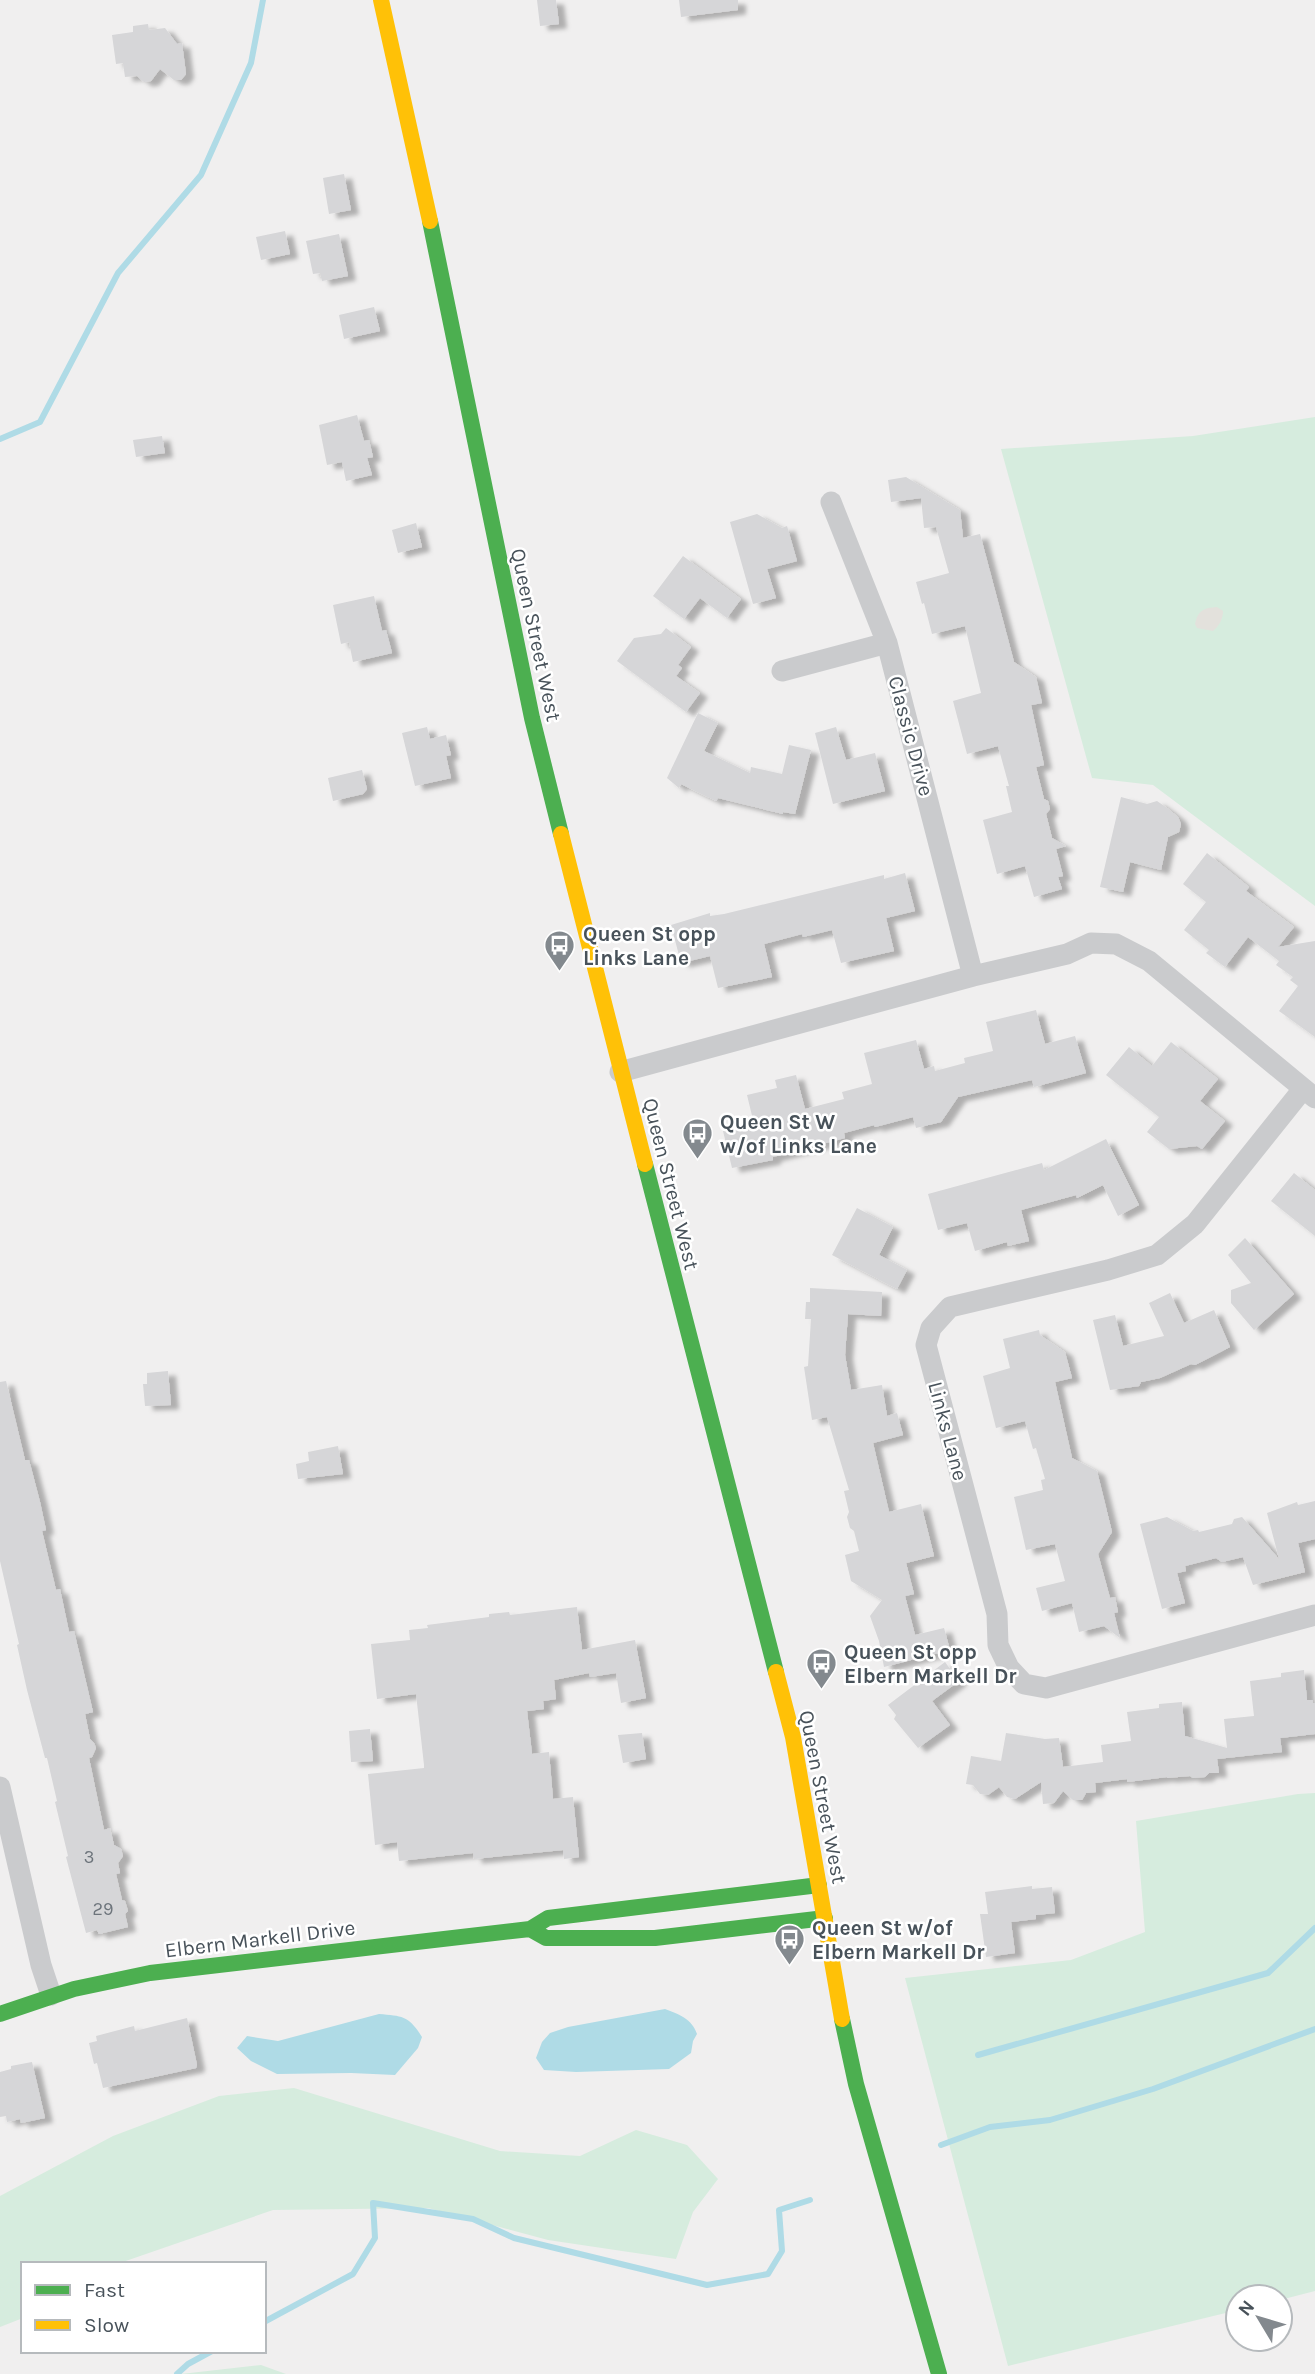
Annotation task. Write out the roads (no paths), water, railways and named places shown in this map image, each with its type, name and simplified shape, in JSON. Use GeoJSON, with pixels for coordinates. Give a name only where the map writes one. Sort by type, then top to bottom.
{"type":"FeatureCollection","features":[{"type":"Feature","properties":{"kind":"main road","name":"Queen Street West"},"geometry":{"type":"LineString","coordinates":[[381,0],[448,304],[532,718],[722,1470],[793,1737],[846,2042],[856,2084],[939,2374]]}},
{"type":"Feature","properties":{"kind":"main road","name":"Elbern Markell Drive"},"geometry":{"type":"LineString","coordinates":[[0,2014],[51,1995],[150,1973],[530,1929],[548,1918],[819,1885]]}},
{"type":"Feature","properties":{"kind":"main road","name":"Elbern Markell Drive"},"geometry":{"type":"LineString","coordinates":[[530,1929],[546,1938],[655,1938],[825,1918]]}},
{"type":"Feature","properties":{"kind":"street","name":"Classic Drive"},"geometry":{"type":"LineString","coordinates":[[831,502],[887,643],[973,976]]}},
{"type":"Feature","properties":{"kind":"street"},"geometry":{"type":"LineString","coordinates":[[782,671],[887,643]]}},
{"type":"Feature","properties":{"kind":"street","name":"Links Lane"},"geometry":{"type":"LineString","coordinates":[[621,1072],[973,976],[1067,954],[1091,943],[1116,944],[1149,961],[1309,1094],[1195,1224],[1157,1255],[1108,1270],[950,1307],[931,1328],[926,1345],[997,1615],[998,1645],[1009,1668],[1024,1684],[1046,1688],[1315,1615]]}},
{"type":"Feature","properties":{"kind":"street"},"geometry":{"type":"LineString","coordinates":[[0,1787],[41,1965],[51,1995]]}},
{"type":"Feature","properties":{"kind":"water"},"geometry":{"type":"Polygon","coordinates":[[[665,2009],[688,2021],[697,2034],[691,2053],[669,2069],[576,2072],[544,2070],[536,2058],[542,2042],[550,2033],[568,2027],[665,2009]]]}},
{"type":"Feature","properties":{"kind":"water"},"geometry":{"type":"Polygon","coordinates":[[[379,2014],[405,2018],[422,2037],[418,2048],[395,2075],[277,2074],[251,2061],[237,2048],[247,2036],[278,2041],[379,2014]]]}},
{"type":"Feature","properties":{"kind":"waterway"},"geometry":{"type":"LineString","coordinates":[[0,439],[40,422],[118,273],[201,175],[251,63],[263,0]]}},
{"type":"Feature","properties":{"kind":"waterway"},"geometry":{"type":"LineString","coordinates":[[978,2055],[1268,1973],[1315,1928]]}},
{"type":"Feature","properties":{"kind":"waterway"},"geometry":{"type":"LineString","coordinates":[[941,2145],[990,2127],[1050,2120],[1153,2089],[1315,2029]]}},
{"type":"Feature","properties":{"kind":"waterway"},"geometry":{"type":"LineString","coordinates":[[266,2321],[353,2274],[375,2238],[373,2203],[473,2219],[514,2238],[707,2285],[768,2274],[782,2251],[779,2210],[810,2200]]}},
{"type":"Feature","properties":{"kind":"waterway"},"geometry":{"type":"LineString","coordinates":[[177,2374],[188,2364],[208,2353]]}},
{"type":"Feature","properties":{"kind":"place","name":"Queen St opp Links Lane"},"geometry":{"type":"Point","coordinates":[560,973]}},
{"type":"Feature","properties":{"kind":"place","name":"Queen St W w/of Links Lane"},"geometry":{"type":"Point","coordinates":[697,1161]}},
{"type":"Feature","properties":{"kind":"place","name":"Queen St opp Elbern Markell Dr"},"geometry":{"type":"Point","coordinates":[821,1691]}},
{"type":"Feature","properties":{"kind":"place","name":"Queen St w/of Elbern Markell Dr"},"geometry":{"type":"Point","coordinates":[789,1967]}}]}
